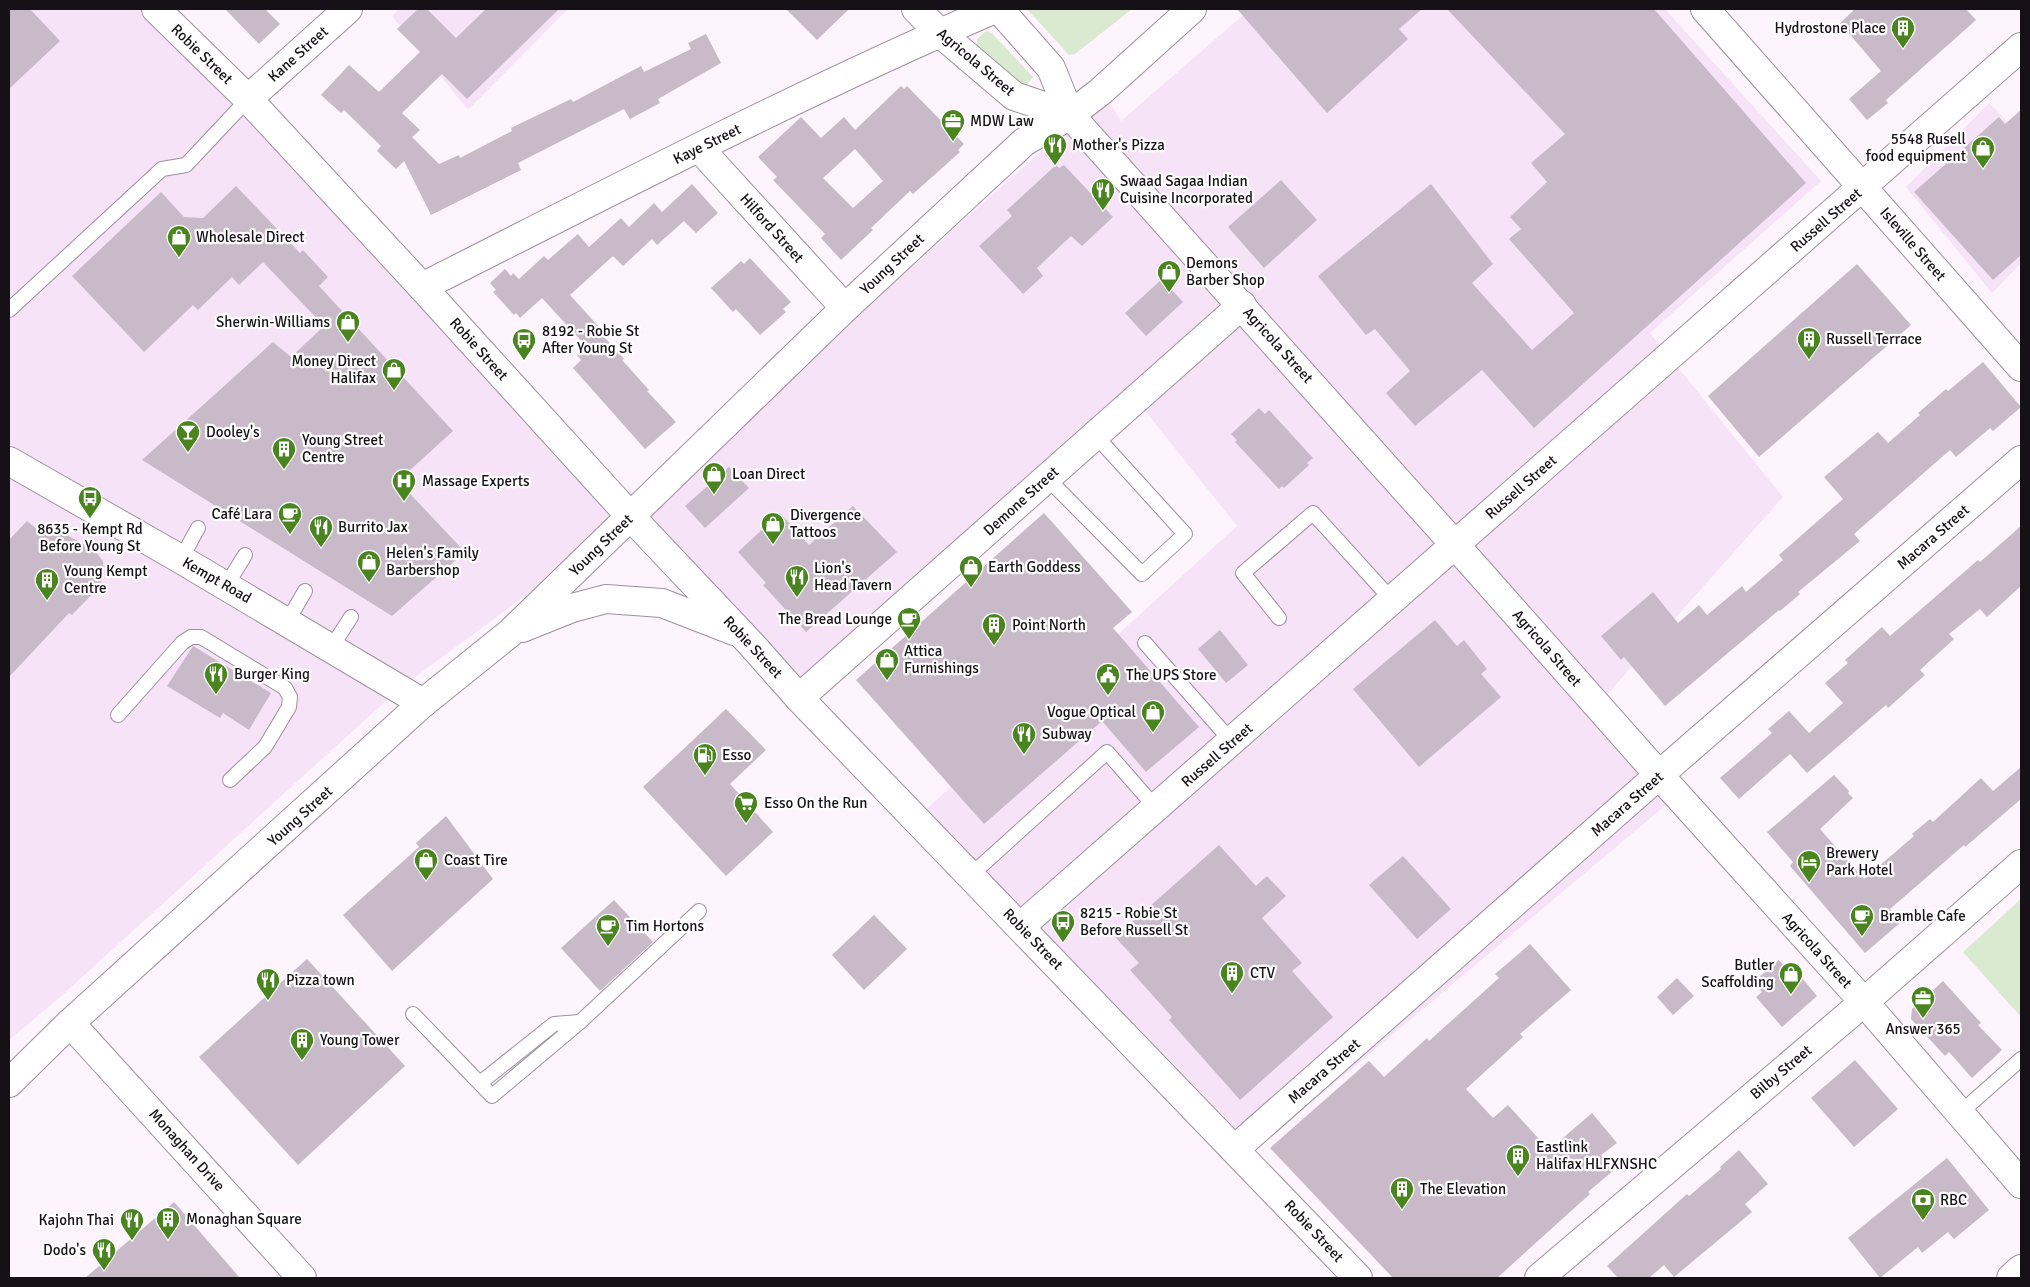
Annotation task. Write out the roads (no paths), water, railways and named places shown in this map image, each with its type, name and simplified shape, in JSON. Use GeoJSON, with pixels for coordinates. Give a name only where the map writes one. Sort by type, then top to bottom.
{"type":"FeatureCollection","features":[{"type":"Feature","properties":{"kind":"street","name":"Robie Street"},"geometry":{"type":"LineString","coordinates":[[156,9],[248,99],[631,517],[800,698],[1358,1278]]}},
{"type":"Feature","properties":{"kind":"street","name":"Kane Street"},"geometry":{"type":"LineString","coordinates":[[248,99],[348,9]]}},
{"type":"Feature","properties":{"kind":"street","name":"Agricola Street"},"geometry":{"type":"LineString","coordinates":[[916,9],[940,33],[1014,96],[1070,115]]}},
{"type":"Feature","properties":{"kind":"street","name":"Kaye Street"},"geometry":{"type":"LineString","coordinates":[[422,287],[699,148],[940,33],[995,9]]}},
{"type":"Feature","properties":{"kind":"street","name":"Agricola Street"},"geometry":{"type":"LineString","coordinates":[[999,9],[1050,68],[1070,115],[1864,1002],[2021,1184]]}},
{"type":"Feature","properties":{"kind":"street","name":"Young Street"},"geometry":{"type":"LineString","coordinates":[[9,1083],[70,1023],[423,703],[510,633],[845,308],[1024,142],[1070,115],[1107,86],[1192,9]]}},
{"type":"Feature","properties":{"kind":"street","name":"Isleville Street"},"geometry":{"type":"LineString","coordinates":[[1705,9],[2021,367]]}},
{"type":"Feature","properties":{"kind":"street","name":"Russell Street"},"geometry":{"type":"LineString","coordinates":[[1021,926],[1455,544],[1864,188],[2021,47]]}},
{"type":"Feature","properties":{"kind":"street","name":"Hilford Street"},"geometry":{"type":"LineString","coordinates":[[699,148],[845,308]]}},
{"type":"Feature","properties":{"kind":"street","name":"Demone Street"},"geometry":{"type":"LineString","coordinates":[[800,698],[1242,305]]}},
{"type":"Feature","properties":{"kind":"street","name":"Kempt Road"},"geometry":{"type":"LineString","coordinates":[[9,460],[181,559],[423,703]]}},
{"type":"Feature","properties":{"kind":"street","name":"Macara Street"},"geometry":{"type":"LineString","coordinates":[[1235,1149],[1659,775],[2021,460]]}},
{"type":"Feature","properties":{"kind":"street"},"geometry":{"type":"LineString","coordinates":[[510,633],[572,608],[606,599],[662,603],[743,635]]}},
{"type":"Feature","properties":{"kind":"street","name":"Bilby Street"},"geometry":{"type":"LineString","coordinates":[[1538,1278],[1864,1002],[2021,864]]}},
{"type":"Feature","properties":{"kind":"street","name":"Monaghan Drive"},"geometry":{"type":"LineString","coordinates":[[70,1023],[302,1278]]}},
{"type":"Feature","properties":{"kind":"street"},"geometry":{"type":"LineString","coordinates":[[2011,1278],[2021,1269]]}},
{"type":"Feature","properties":{"kind":"lane"},"geometry":{"type":"LineString","coordinates":[[9,310],[162,169],[186,164],[248,99]]}},
{"type":"Feature","properties":{"kind":"lane"},"geometry":{"type":"LineString","coordinates":[[1047,478],[1142,574],[1184,534],[1095,435]]}},
{"type":"Feature","properties":{"kind":"lane"},"geometry":{"type":"LineString","coordinates":[[1279,618],[1243,573],[1313,513],[1392,600]]}},
{"type":"Feature","properties":{"kind":"lane"},"geometry":{"type":"LineString","coordinates":[[181,559],[198,528]]}},
{"type":"Feature","properties":{"kind":"lane"},"geometry":{"type":"LineString","coordinates":[[226,586],[245,555]]}},
{"type":"Feature","properties":{"kind":"lane"},"geometry":{"type":"LineString","coordinates":[[288,622],[305,591]]}},
{"type":"Feature","properties":{"kind":"lane"},"geometry":{"type":"LineString","coordinates":[[331,648],[351,617]]}},
{"type":"Feature","properties":{"kind":"lane"},"geometry":{"type":"LineString","coordinates":[[118,715],[182,643],[191,637],[201,638],[285,688],[290,696],[289,707],[265,747],[230,780]]}},
{"type":"Feature","properties":{"kind":"lane"},"geometry":{"type":"LineString","coordinates":[[1145,643],[1232,742]]}},
{"type":"Feature","properties":{"kind":"lane"},"geometry":{"type":"LineString","coordinates":[[971,875],[1106,752],[1156,808]]}},
{"type":"Feature","properties":{"kind":"lane"},"geometry":{"type":"LineString","coordinates":[[413,1014],[480,1083],[554,1024],[580,1022],[699,911]]}},
{"type":"Feature","properties":{"kind":"lane"},"geometry":{"type":"LineString","coordinates":[[1960,1113],[2021,1059]]}},
{"type":"Feature","properties":{"kind":"place","name":"Hydrostone Place"},"geometry":{"type":"Point","coordinates":[1903,49]}},
{"type":"Feature","properties":{"kind":"place","name":"MDW Law"},"geometry":{"type":"Point","coordinates":[953,142]}},
{"type":"Feature","properties":{"kind":"place","name":"Mother's Pizza"},"geometry":{"type":"Point","coordinates":[1055,166]}},
{"type":"Feature","properties":{"kind":"place","name":"5548 Rusell food equipment"},"geometry":{"type":"Point","coordinates":[1983,169]}},
{"type":"Feature","properties":{"kind":"place","name":"Swaad Sagaa Indian Cuisine Incorporated"},"geometry":{"type":"Point","coordinates":[1103,211]}},
{"type":"Feature","properties":{"kind":"place","name":"Wholesale Direct"},"geometry":{"type":"Point","coordinates":[179,258]}},
{"type":"Feature","properties":{"kind":"place","name":"Demons Barber Shop"},"geometry":{"type":"Point","coordinates":[1169,293]}},
{"type":"Feature","properties":{"kind":"place","name":"Sherwin-Williams"},"geometry":{"type":"Point","coordinates":[348,343]}},
{"type":"Feature","properties":{"kind":"place","name":"Russell Terrace"},"geometry":{"type":"Point","coordinates":[1809,360]}},
{"type":"Feature","properties":{"kind":"place","name":"8192 - Robie St After Young St"},"geometry":{"type":"Point","coordinates":[524,361]}},
{"type":"Feature","properties":{"kind":"place","name":"Money Direct Halifax"},"geometry":{"type":"Point","coordinates":[394,391]}},
{"type":"Feature","properties":{"kind":"place","name":"Dooley's"},"geometry":{"type":"Point","coordinates":[188,453]}},
{"type":"Feature","properties":{"kind":"place","name":"Young Street Centre"},"geometry":{"type":"Point","coordinates":[284,470]}},
{"type":"Feature","properties":{"kind":"place","name":"Loan Direct"},"geometry":{"type":"Point","coordinates":[714,495]}},
{"type":"Feature","properties":{"kind":"place","name":"Massage Experts"},"geometry":{"type":"Point","coordinates":[404,502]}},
{"type":"Feature","properties":{"kind":"place","name":"8635 - Kempt Rd Before Young St"},"geometry":{"type":"Point","coordinates":[90,519]}},
{"type":"Feature","properties":{"kind":"place","name":"Café Lara"},"geometry":{"type":"Point","coordinates":[290,535]}},
{"type":"Feature","properties":{"kind":"place","name":"Divergence Tattoos"},"geometry":{"type":"Point","coordinates":[773,545]}},
{"type":"Feature","properties":{"kind":"place","name":"Burrito Jax"},"geometry":{"type":"Point","coordinates":[321,548]}},
{"type":"Feature","properties":{"kind":"place","name":"Helen's Family Barbershop"},"geometry":{"type":"Point","coordinates":[369,583]}},
{"type":"Feature","properties":{"kind":"place","name":"Earth Goddess"},"geometry":{"type":"Point","coordinates":[971,588]}},
{"type":"Feature","properties":{"kind":"place","name":"Lion's Head Tavern"},"geometry":{"type":"Point","coordinates":[797,598]}},
{"type":"Feature","properties":{"kind":"place","name":"Young Kempt Centre"},"geometry":{"type":"Point","coordinates":[47,601]}},
{"type":"Feature","properties":{"kind":"place","name":"The Bread Lounge"},"geometry":{"type":"Point","coordinates":[909,640]}},
{"type":"Feature","properties":{"kind":"place","name":"Point North"},"geometry":{"type":"Point","coordinates":[994,646]}},
{"type":"Feature","properties":{"kind":"place","name":"Attica Furnishings"},"geometry":{"type":"Point","coordinates":[887,681]}},
{"type":"Feature","properties":{"kind":"place","name":"Burger King"},"geometry":{"type":"Point","coordinates":[216,695]}},
{"type":"Feature","properties":{"kind":"place","name":"The UPS Store"},"geometry":{"type":"Point","coordinates":[1108,696]}},
{"type":"Feature","properties":{"kind":"place","name":"Vogue Optical"},"geometry":{"type":"Point","coordinates":[1153,733]}},
{"type":"Feature","properties":{"kind":"place","name":"Subway"},"geometry":{"type":"Point","coordinates":[1024,755]}},
{"type":"Feature","properties":{"kind":"place","name":"Esso"},"geometry":{"type":"Point","coordinates":[705,776]}},
{"type":"Feature","properties":{"kind":"place","name":"Esso On the Run"},"geometry":{"type":"Point","coordinates":[746,824]}},
{"type":"Feature","properties":{"kind":"place","name":"Coast Tire"},"geometry":{"type":"Point","coordinates":[426,881]}},
{"type":"Feature","properties":{"kind":"place","name":"Brewery Park Hotel"},"geometry":{"type":"Point","coordinates":[1809,883]}},
{"type":"Feature","properties":{"kind":"place","name":"Bramble Cafe"},"geometry":{"type":"Point","coordinates":[1862,937]}},
{"type":"Feature","properties":{"kind":"place","name":"8215 - Robie St Before Russell St"},"geometry":{"type":"Point","coordinates":[1063,943]}},
{"type":"Feature","properties":{"kind":"place","name":"Tim Hortons"},"geometry":{"type":"Point","coordinates":[608,947]}},
{"type":"Feature","properties":{"kind":"place","name":"CTV"},"geometry":{"type":"Point","coordinates":[1232,994]}},
{"type":"Feature","properties":{"kind":"place","name":"Butler Scaffolding"},"geometry":{"type":"Point","coordinates":[1791,995]}},
{"type":"Feature","properties":{"kind":"place","name":"Pizza town"},"geometry":{"type":"Point","coordinates":[268,1001]}},
{"type":"Feature","properties":{"kind":"place","name":"Answer 365"},"geometry":{"type":"Point","coordinates":[1923,1019]}},
{"type":"Feature","properties":{"kind":"place","name":"Young Tower"},"geometry":{"type":"Point","coordinates":[302,1061]}},
{"type":"Feature","properties":{"kind":"place","name":"Eastlink Halifax HLFXNSHC"},"geometry":{"type":"Point","coordinates":[1518,1177]}},
{"type":"Feature","properties":{"kind":"place","name":"The Elevation"},"geometry":{"type":"Point","coordinates":[1402,1210]}},
{"type":"Feature","properties":{"kind":"place","name":"RBC"},"geometry":{"type":"Point","coordinates":[1923,1221]}},
{"type":"Feature","properties":{"kind":"place","name":"Monaghan Square"},"geometry":{"type":"Point","coordinates":[168,1240]}},
{"type":"Feature","properties":{"kind":"place","name":"Kajohn Thai"},"geometry":{"type":"Point","coordinates":[132,1241]}},
{"type":"Feature","properties":{"kind":"place","name":"Dodo's"},"geometry":{"type":"Point","coordinates":[104,1271]}}]}
